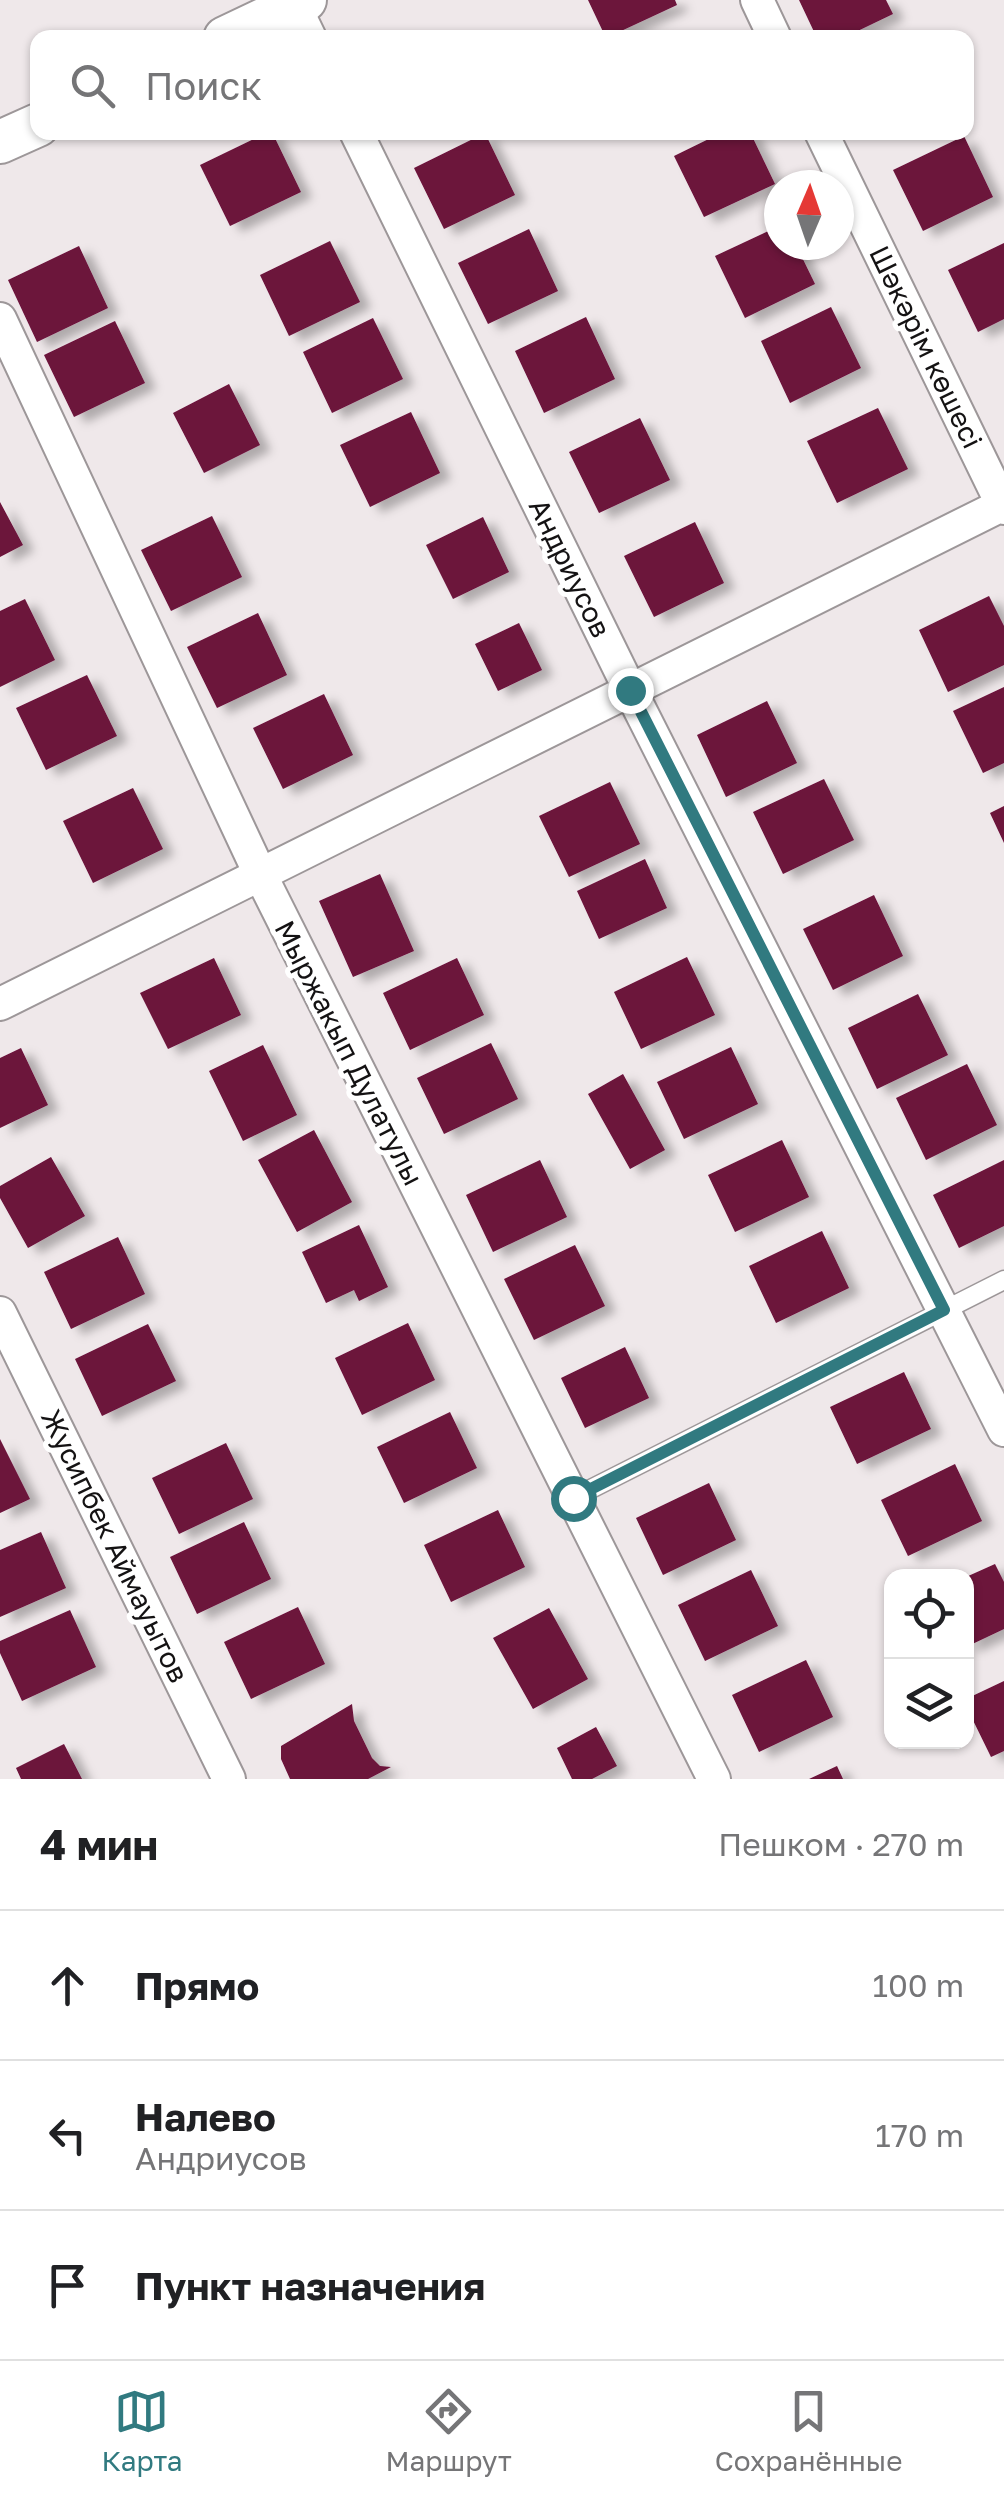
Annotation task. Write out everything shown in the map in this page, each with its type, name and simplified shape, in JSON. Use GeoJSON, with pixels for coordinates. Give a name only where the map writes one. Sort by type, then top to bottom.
{"type":"FeatureCollection","features":[{"type":"Feature","properties":{"kind":"street"},"geometry":{"type":"LineString","coordinates":[[756,0],[771,30]]}},
{"type":"Feature","properties":{"kind":"street"},"geometry":{"type":"LineString","coordinates":[[251,30],[303,14]]}},
{"type":"Feature","properties":{"kind":"street"},"geometry":{"type":"LineString","coordinates":[[0,142],[30,129]]}},
{"type":"Feature","properties":{"kind":"street","name":"Андриусов"},"geometry":{"type":"LineString","coordinates":[[360,140],[630,690],[1004,1430]]}},
{"type":"Feature","properties":{"kind":"street","name":"Шәкәрім көшесі"},"geometry":{"type":"LineString","coordinates":[[825,140],[1004,506]]}},
{"type":"Feature","properties":{"kind":"street","name":"Мыржакып Дулатулы"},"geometry":{"type":"LineString","coordinates":[[0,319],[260,874],[714,1779]]}},
{"type":"Feature","properties":{"kind":"street"},"geometry":{"type":"LineString","coordinates":[[0,1004],[1004,506]]}},
{"type":"Feature","properties":{"kind":"street","name":"Жусипбек Аймауытов"},"geometry":{"type":"LineString","coordinates":[[0,1313],[230,1779]]}},
{"type":"Feature","properties":{"kind":"lane"},"geometry":{"type":"LineString","coordinates":[[573,1498],[1004,1280]]}},
{"type":"Feature","properties":{"kind":"building"},"geometry":{"type":"Polygon","coordinates":[[[588,0],[675,0],[677,5],[623,30],[602,30],[588,0]]]}},
{"type":"Feature","properties":{"kind":"building"},"geometry":{"type":"Polygon","coordinates":[[[799,0],[886,0],[893,14],[860,30],[813,30],[799,0]]]}},
{"type":"Feature","properties":{"kind":"building"},"geometry":{"type":"Polygon","coordinates":[[[252,140],[276,140],[301,192],[230,226],[200,165],[252,140]]]}},
{"type":"Feature","properties":{"kind":"building"},"geometry":{"type":"Polygon","coordinates":[[[471,140],[488,140],[515,195],[444,229],[414,168],[471,140]]]}},
{"type":"Feature","properties":{"kind":"building"},"geometry":{"type":"Polygon","coordinates":[[[707,140],[754,140],[768,170],[764,170],[764,189],[704,217],[674,156],[707,140]]]}},
{"type":"Feature","properties":{"kind":"building"},"geometry":{"type":"Polygon","coordinates":[[[956,140],[966,140],[993,197],[923,231],[893,170],[956,140]]]}},
{"type":"Feature","properties":{"kind":"building"},"geometry":{"type":"Polygon","coordinates":[[[529,229],[558,291],[488,324],[458,263],[529,229]]]}},
{"type":"Feature","properties":{"kind":"building"},"geometry":{"type":"Polygon","coordinates":[[[764,233],[764,260],[803,260],[815,284],[745,318],[715,256],[764,233]]]}},
{"type":"Feature","properties":{"kind":"building"},"geometry":{"type":"Polygon","coordinates":[[[330,241],[360,302],[289,336],[260,275],[330,241]]]}},
{"type":"Feature","properties":{"kind":"building"},"geometry":{"type":"Polygon","coordinates":[[[1004,243],[1004,319],[978,332],[948,270],[1004,243]]]}},
{"type":"Feature","properties":{"kind":"building"},"geometry":{"type":"Polygon","coordinates":[[[79,246],[108,308],[37,342],[8,280],[79,246]]]}},
{"type":"Feature","properties":{"kind":"building"},"geometry":{"type":"Polygon","coordinates":[[[831,307],[861,368],[790,403],[761,341],[831,307]]]}},
{"type":"Feature","properties":{"kind":"building"},"geometry":{"type":"Polygon","coordinates":[[[586,317],[615,379],[544,413],[515,351],[586,317]]]}},
{"type":"Feature","properties":{"kind":"building"},"geometry":{"type":"Polygon","coordinates":[[[373,318],[403,379],[332,413],[303,352],[373,318]]]}},
{"type":"Feature","properties":{"kind":"building"},"geometry":{"type":"Polygon","coordinates":[[[115,321],[145,383],[74,417],[44,355],[115,321]]]}},
{"type":"Feature","properties":{"kind":"building"},"geometry":{"type":"Polygon","coordinates":[[[229,384],[260,445],[204,473],[173,413],[229,384]]]}},
{"type":"Feature","properties":{"kind":"building"},"geometry":{"type":"Polygon","coordinates":[[[878,408],[908,469],[837,503],[807,441],[878,408]]]}},
{"type":"Feature","properties":{"kind":"building"},"geometry":{"type":"Polygon","coordinates":[[[411,412],[440,473],[370,507],[340,445],[411,412]]]}},
{"type":"Feature","properties":{"kind":"building"},"geometry":{"type":"Polygon","coordinates":[[[640,418],[670,480],[599,513],[569,452],[640,418]]]}},
{"type":"Feature","properties":{"kind":"building"},"geometry":{"type":"Polygon","coordinates":[[[0,502],[23,545],[0,557],[0,502]]]}},
{"type":"Feature","properties":{"kind":"building"},"geometry":{"type":"Polygon","coordinates":[[[212,516],[242,577],[171,611],[141,550],[212,516]]]}},
{"type":"Feature","properties":{"kind":"building"},"geometry":{"type":"Polygon","coordinates":[[[483,517],[509,572],[453,599],[426,545],[483,517]]]}},
{"type":"Feature","properties":{"kind":"building"},"geometry":{"type":"Polygon","coordinates":[[[695,522],[724,583],[654,617],[624,556],[695,522]]]}},
{"type":"Feature","properties":{"kind":"building"},"geometry":{"type":"Polygon","coordinates":[[[989,596],[1004,626],[1004,665],[948,692],[919,630],[989,596]]]}},
{"type":"Feature","properties":{"kind":"building"},"geometry":{"type":"Polygon","coordinates":[[[25,599],[55,660],[0,687],[0,611],[25,599]]]}},
{"type":"Feature","properties":{"kind":"building"},"geometry":{"type":"Polygon","coordinates":[[[258,613],[287,675],[217,708],[187,647],[258,613]]]}},
{"type":"Feature","properties":{"kind":"building"},"geometry":{"type":"Polygon","coordinates":[[[519,623],[542,670],[498,691],[475,644],[519,623]]]}},
{"type":"Feature","properties":{"kind":"building"},"geometry":{"type":"Polygon","coordinates":[[[87,675],[117,736],[46,770],[16,708],[87,675]]]}},
{"type":"Feature","properties":{"kind":"building"},"geometry":{"type":"Polygon","coordinates":[[[1004,687],[1004,763],[983,773],[953,711],[1004,687]]]}},
{"type":"Feature","properties":{"kind":"building"},"geometry":{"type":"Polygon","coordinates":[[[324,694],[353,755],[283,789],[253,728],[324,694]]]}},
{"type":"Feature","properties":{"kind":"building"},"geometry":{"type":"Polygon","coordinates":[[[767,701],[797,763],[726,797],[697,735],[767,701]]]}},
{"type":"Feature","properties":{"kind":"building"},"geometry":{"type":"Polygon","coordinates":[[[824,779],[854,840],[783,874],[753,812],[824,779]]]}},
{"type":"Feature","properties":{"kind":"building"},"geometry":{"type":"Polygon","coordinates":[[[610,782],[640,844],[569,877],[539,816],[610,782]]]}},
{"type":"Feature","properties":{"kind":"building"},"geometry":{"type":"Polygon","coordinates":[[[133,788],[163,849],[93,883],[63,821],[133,788]]]}},
{"type":"Feature","properties":{"kind":"building"},"geometry":{"type":"Polygon","coordinates":[[[1004,806],[1004,843],[990,813],[1004,806]]]}},
{"type":"Feature","properties":{"kind":"building"},"geometry":{"type":"Polygon","coordinates":[[[645,859],[667,908],[599,939],[577,891],[645,859]]]}},
{"type":"Feature","properties":{"kind":"building"},"geometry":{"type":"Polygon","coordinates":[[[380,874],[414,951],[353,977],[319,901],[380,874]]]}},
{"type":"Feature","properties":{"kind":"building"},"geometry":{"type":"Polygon","coordinates":[[[874,895],[903,956],[833,990],[803,929],[874,895]]]}},
{"type":"Feature","properties":{"kind":"building"},"geometry":{"type":"Polygon","coordinates":[[[687,957],[715,1015],[641,1049],[614,992],[687,957]]]}},
{"type":"Feature","properties":{"kind":"building"},"geometry":{"type":"Polygon","coordinates":[[[214,958],[241,1015],[168,1049],[140,993],[214,958]]]}},
{"type":"Feature","properties":{"kind":"building"},"geometry":{"type":"Polygon","coordinates":[[[457,958],[484,1015],[410,1050],[383,993],[457,958]]]}},
{"type":"Feature","properties":{"kind":"building"},"geometry":{"type":"Polygon","coordinates":[[[918,994],[948,1055],[877,1089],[848,1028],[918,994]]]}},
{"type":"Feature","properties":{"kind":"building"},"geometry":{"type":"Polygon","coordinates":[[[491,1043],[518,1099],[444,1134],[417,1078],[491,1043]]]}},
{"type":"Feature","properties":{"kind":"building"},"geometry":{"type":"Polygon","coordinates":[[[263,1045],[297,1115],[243,1141],[209,1071],[263,1045]]]}},
{"type":"Feature","properties":{"kind":"building"},"geometry":{"type":"Polygon","coordinates":[[[731,1047],[758,1104],[684,1139],[657,1082],[731,1047]]]}},
{"type":"Feature","properties":{"kind":"building"},"geometry":{"type":"Polygon","coordinates":[[[21,1048],[48,1105],[0,1128],[0,1058],[21,1048]]]}},
{"type":"Feature","properties":{"kind":"building"},"geometry":{"type":"Polygon","coordinates":[[[967,1064],[997,1125],[926,1160],[896,1098],[967,1064]]]}},
{"type":"Feature","properties":{"kind":"building"},"geometry":{"type":"Polygon","coordinates":[[[623,1074],[665,1150],[630,1169],[588,1094],[623,1074]]]}},
{"type":"Feature","properties":{"kind":"building"},"geometry":{"type":"Polygon","coordinates":[[[314,1130],[352,1202],[297,1232],[258,1160],[314,1130]]]}},
{"type":"Feature","properties":{"kind":"building"},"geometry":{"type":"Polygon","coordinates":[[[782,1140],[809,1197],[735,1232],[708,1175],[782,1140]]]}},
{"type":"Feature","properties":{"kind":"building"},"geometry":{"type":"Polygon","coordinates":[[[51,1157],[85,1216],[28,1248],[0,1198],[0,1186],[51,1157]]]}},
{"type":"Feature","properties":{"kind":"building"},"geometry":{"type":"Polygon","coordinates":[[[540,1160],[567,1217],[493,1252],[466,1195],[540,1160]]]}},
{"type":"Feature","properties":{"kind":"building"},"geometry":{"type":"Polygon","coordinates":[[[1004,1160],[1004,1226],[959,1248],[933,1195],[1004,1160]]]}},
{"type":"Feature","properties":{"kind":"building"},"geometry":{"type":"Polygon","coordinates":[[[359,1225],[388,1287],[359,1301],[354,1290],[326,1303],[302,1252],[359,1225]]]}},
{"type":"Feature","properties":{"kind":"building"},"geometry":{"type":"Polygon","coordinates":[[[822,1231],[849,1288],[776,1323],[749,1266],[822,1231]]]}},
{"type":"Feature","properties":{"kind":"building"},"geometry":{"type":"Polygon","coordinates":[[[118,1237],[145,1294],[71,1329],[44,1272],[118,1237]]]}},
{"type":"Feature","properties":{"kind":"building"},"geometry":{"type":"Polygon","coordinates":[[[575,1245],[605,1306],[534,1340],[504,1279],[575,1245]]]}},
{"type":"Feature","properties":{"kind":"building"},"geometry":{"type":"Polygon","coordinates":[[[408,1323],[435,1380],[362,1415],[335,1358],[408,1323]]]}},
{"type":"Feature","properties":{"kind":"building"},"geometry":{"type":"Polygon","coordinates":[[[148,1324],[176,1381],[102,1416],[75,1359],[148,1324]]]}},
{"type":"Feature","properties":{"kind":"building"},"geometry":{"type":"Polygon","coordinates":[[[625,1347],[649,1398],[585,1428],[561,1378],[625,1347]]]}},
{"type":"Feature","properties":{"kind":"building"},"geometry":{"type":"Polygon","coordinates":[[[904,1372],[931,1429],[857,1464],[830,1407],[904,1372]]]}},
{"type":"Feature","properties":{"kind":"building"},"geometry":{"type":"Polygon","coordinates":[[[450,1412],[477,1468],[404,1503],[377,1447],[450,1412]]]}},
{"type":"Feature","properties":{"kind":"building"},"geometry":{"type":"Polygon","coordinates":[[[0,1439],[30,1499],[0,1513],[0,1439]]]}},
{"type":"Feature","properties":{"kind":"building"},"geometry":{"type":"Polygon","coordinates":[[[226,1443],[253,1499],[179,1534],[152,1478],[226,1443]]]}},
{"type":"Feature","properties":{"kind":"building"},"geometry":{"type":"Polygon","coordinates":[[[955,1464],[982,1521],[908,1556],[881,1500],[955,1464]]]}},
{"type":"Feature","properties":{"kind":"building"},"geometry":{"type":"Polygon","coordinates":[[[709,1483],[736,1540],[663,1575],[636,1518],[709,1483]]]}},
{"type":"Feature","properties":{"kind":"building"},"geometry":{"type":"Polygon","coordinates":[[[498,1510],[525,1567],[451,1602],[424,1545],[498,1510]]]}},
{"type":"Feature","properties":{"kind":"building"},"geometry":{"type":"Polygon","coordinates":[[[244,1522],[271,1579],[197,1614],[170,1557],[244,1522]]]}},
{"type":"Feature","properties":{"kind":"building"},"geometry":{"type":"Polygon","coordinates":[[[41,1532],[66,1588],[0,1617],[0,1550],[41,1532]]]}},
{"type":"Feature","properties":{"kind":"building"},"geometry":{"type":"Polygon","coordinates":[[[995,1564],[1004,1582],[1004,1629],[974,1643],[974,1573],[995,1564]]]}},
{"type":"Feature","properties":{"kind":"building"},"geometry":{"type":"Polygon","coordinates":[[[751,1570],[778,1626],[705,1661],[678,1605],[751,1570]]]}},
{"type":"Feature","properties":{"kind":"building"},"geometry":{"type":"Polygon","coordinates":[[[298,1607],[325,1664],[251,1699],[224,1642],[298,1607]]]}},
{"type":"Feature","properties":{"kind":"building"},"geometry":{"type":"Polygon","coordinates":[[[549,1608],[588,1679],[533,1709],[493,1638],[549,1608]]]}},
{"type":"Feature","properties":{"kind":"building"},"geometry":{"type":"Polygon","coordinates":[[[70,1610],[96,1667],[22,1701],[0,1653],[0,1641],[70,1610]]]}},
{"type":"Feature","properties":{"kind":"building"},"geometry":{"type":"Polygon","coordinates":[[[806,1660],[833,1717],[759,1752],[732,1695],[806,1660]]]}},
{"type":"Feature","properties":{"kind":"building"},"geometry":{"type":"Polygon","coordinates":[[[1004,1681],[1004,1751],[991,1757],[974,1722],[974,1695],[1004,1681]]]}},
{"type":"Feature","properties":{"kind":"building"},"geometry":{"type":"Polygon","coordinates":[[[352,1704],[354,1721],[372,1758],[380,1766],[391,1767],[368,1779],[290,1779],[281,1759],[281,1746],[352,1704]]]}},
{"type":"Feature","properties":{"kind":"building"},"geometry":{"type":"Polygon","coordinates":[[[596,1727],[617,1766],[592,1779],[572,1779],[557,1748],[596,1727]]]}},
{"type":"Feature","properties":{"kind":"building"},"geometry":{"type":"Polygon","coordinates":[[[64,1744],[82,1779],[21,1779],[16,1768],[64,1744]]]}},
{"type":"Feature","properties":{"kind":"building"},"geometry":{"type":"Polygon","coordinates":[[[837,1766],[843,1779],[809,1779],[837,1766]]]}},
{"type":"Feature","properties":{"kind":"route"},"geometry":{"type":"LineString","coordinates":[[573,1498],[944,1310],[630,690]]}}]}
